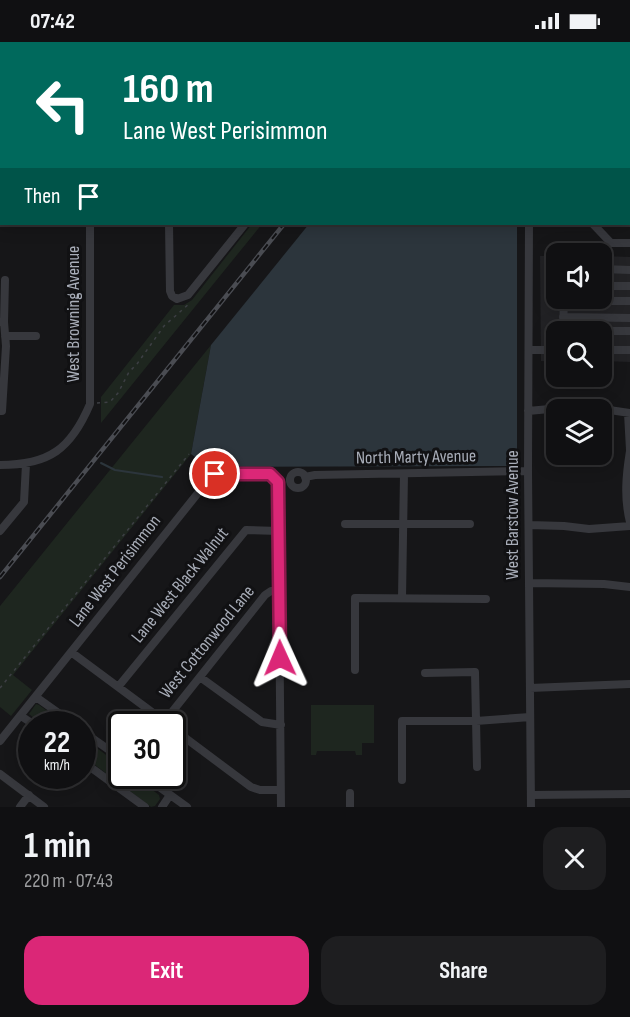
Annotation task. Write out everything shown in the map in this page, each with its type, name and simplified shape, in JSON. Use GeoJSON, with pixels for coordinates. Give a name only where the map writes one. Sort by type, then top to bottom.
{"type":"FeatureCollection","features":[{"type":"Feature","properties":{"kind":"street","name":"West Browning Avenue"},"geometry":{"type":"LineString","coordinates":[[90,225],[90,404]]}},
{"type":"Feature","properties":{"kind":"street"},"geometry":{"type":"LineString","coordinates":[[169,225],[170,291],[177,299],[188,295],[244,225]]}},
{"type":"Feature","properties":{"kind":"street","name":"West Barstow Avenue"},"geometry":{"type":"LineString","coordinates":[[529,225],[528,471],[531,807]]}},
{"type":"Feature","properties":{"kind":"street"},"geometry":{"type":"LineString","coordinates":[[594,225],[611,243],[630,243]]}},
{"type":"Feature","properties":{"kind":"street"},"geometry":{"type":"LineString","coordinates":[[612,270],[630,270]]}},
{"type":"Feature","properties":{"kind":"street"},"geometry":{"type":"LineString","coordinates":[[0,411],[2,411],[5,336],[2,322],[5,280]]}},
{"type":"Feature","properties":{"kind":"street"},"geometry":{"type":"LineString","coordinates":[[612,286],[630,286]]}},
{"type":"Feature","properties":{"kind":"street"},"geometry":{"type":"LineString","coordinates":[[612,301],[630,301]]}},
{"type":"Feature","properties":{"kind":"street"},"geometry":{"type":"LineString","coordinates":[[563,309],[563,321]]}},
{"type":"Feature","properties":{"kind":"street"},"geometry":{"type":"LineString","coordinates":[[563,317],[630,318]]}},
{"type":"Feature","properties":{"kind":"street"},"geometry":{"type":"LineString","coordinates":[[612,331],[630,331]]}},
{"type":"Feature","properties":{"kind":"street"},"geometry":{"type":"LineString","coordinates":[[5,336],[36,336]]}},
{"type":"Feature","properties":{"kind":"street"},"geometry":{"type":"LineString","coordinates":[[529,350],[546,350]]}},
{"type":"Feature","properties":{"kind":"street"},"geometry":{"type":"LineString","coordinates":[[612,350],[630,350]]}},
{"type":"Feature","properties":{"kind":"street"},"geometry":{"type":"LineString","coordinates":[[0,465],[26,464],[45,458],[63,446],[82,422],[90,404]]}},
{"type":"Feature","properties":{"kind":"street"},"geometry":{"type":"LineString","coordinates":[[528,411],[582,406],[629,413],[630,451],[625,478],[626,507],[630,524],[589,529],[529,525]]}},
{"type":"Feature","properties":{"kind":"street"},"geometry":{"type":"LineString","coordinates":[[0,531],[24,502],[26,464]]}},
{"type":"Feature","properties":{"kind":"street","name":"North Marty Avenue"},"geometry":{"type":"LineString","coordinates":[[278,482],[298,472],[305,477],[528,471]]}},
{"type":"Feature","properties":{"kind":"street","name":"Lane West Perisimmon"},"geometry":{"type":"LineString","coordinates":[[25,711],[210,478],[222,473],[270,474],[278,482]]}},
{"type":"Feature","properties":{"kind":"street"},"geometry":{"type":"LineString","coordinates":[[402,598],[404,474]]}},
{"type":"Feature","properties":{"kind":"street"},"geometry":{"type":"LineString","coordinates":[[291,476],[290,484],[296,488]]}},
{"type":"Feature","properties":{"kind":"street"},"geometry":{"type":"LineString","coordinates":[[280,494],[303,486],[306,481],[305,477]]}},
{"type":"Feature","properties":{"kind":"street"},"geometry":{"type":"LineString","coordinates":[[278,482],[280,494],[281,807]]}},
{"type":"Feature","properties":{"kind":"street"},"geometry":{"type":"LineString","coordinates":[[345,524],[470,524]]}},
{"type":"Feature","properties":{"kind":"street","name":"Lane West Black Walnut"},"geometry":{"type":"LineString","coordinates":[[118,687],[246,530],[279,531]]}},
{"type":"Feature","properties":{"kind":"street"},"geometry":{"type":"LineString","coordinates":[[529,583],[604,584],[630,587]]}},
{"type":"Feature","properties":{"kind":"street","name":"West Cottonwood Lane"},"geometry":{"type":"LineString","coordinates":[[175,711],[265,595],[272,591],[280,591]]}},
{"type":"Feature","properties":{"kind":"street"},"geometry":{"type":"LineString","coordinates":[[355,670],[355,598],[486,599]]}},
{"type":"Feature","properties":{"kind":"street"},"geometry":{"type":"LineString","coordinates":[[71,652],[150,711]]}},
{"type":"Feature","properties":{"kind":"street"},"geometry":{"type":"LineString","coordinates":[[425,673],[475,672],[477,767]]}},
{"type":"Feature","properties":{"kind":"street"},"geometry":{"type":"LineString","coordinates":[[200,677],[262,722],[281,725]]}},
{"type":"Feature","properties":{"kind":"street"},"geometry":{"type":"LineString","coordinates":[[530,688],[630,684]]}},
{"type":"Feature","properties":{"kind":"street"},"geometry":{"type":"LineString","coordinates":[[36,697],[56,711]]}},
{"type":"Feature","properties":{"kind":"street"},"geometry":{"type":"LineString","coordinates":[[402,780],[402,721],[476,721],[530,717]]}},
{"type":"Feature","properties":{"kind":"street","name":"Lane West Perisimmon"},"geometry":{"type":"LineString","coordinates":[[0,741],[18,720]]}},
{"type":"Feature","properties":{"kind":"street"},"geometry":{"type":"LineString","coordinates":[[186,738],[252,787],[260,790],[280,790]]}},
{"type":"Feature","properties":{"kind":"street"},"geometry":{"type":"LineString","coordinates":[[96,771],[145,807]]}},
{"type":"Feature","properties":{"kind":"street"},"geometry":{"type":"LineString","coordinates":[[0,774],[44,807]]}},
{"type":"Feature","properties":{"kind":"street"},"geometry":{"type":"LineString","coordinates":[[162,789],[186,807]]}},
{"type":"Feature","properties":{"kind":"street"},"geometry":{"type":"LineString","coordinates":[[350,793],[350,807]]}},
{"type":"Feature","properties":{"kind":"street"},"geometry":{"type":"LineString","coordinates":[[531,795],[630,794]]}},
{"type":"Feature","properties":{"kind":"street"},"geometry":{"type":"LineString","coordinates":[[20,807],[29,795]]}},
{"type":"Feature","properties":{"kind":"street"},"geometry":{"type":"LineString","coordinates":[[162,807],[170,795]]}},
{"type":"Feature","properties":{"kind":"path"},"geometry":{"type":"LineString","coordinates":[[90,404],[110,402],[118,393],[129,372],[164,326],[192,301]]}},
{"type":"Feature","properties":{"kind":"path"},"geometry":{"type":"LineString","coordinates":[[0,688],[189,454]]}},
{"type":"Feature","properties":{"kind":"shaded area"},"geometry":{"type":"Polygon","coordinates":[[[251,225],[261,225],[101,423],[101,397],[174,305],[184,305],[192,300],[251,225]]]}},
{"type":"Feature","properties":{"kind":"shaded area"},"geometry":{"type":"Polygon","coordinates":[[[308,225],[517,225],[517,466],[208,467],[191,454],[211,345],[308,225]]]}},
{"type":"Feature","properties":{"kind":"shaded area"},"geometry":{"type":"Polygon","coordinates":[[[540,256],[546,256],[546,309],[612,309],[612,256],[630,257],[630,362],[612,361],[612,321],[546,321],[546,361],[541,361],[540,256]]]}},
{"type":"Feature","properties":{"kind":"shaded area"},"geometry":{"type":"Polygon","coordinates":[[[211,345],[191,454],[13,675],[32,690],[11,716],[0,707],[0,606],[211,345]]]}},
{"type":"Feature","properties":{"kind":"shaded area"},"geometry":{"type":"Polygon","coordinates":[[[36,704],[47,711],[31,711],[36,704]]]}},
{"type":"Feature","properties":{"kind":"shaded area"},"geometry":{"type":"Polygon","coordinates":[[[311,705],[374,705],[374,743],[362,743],[362,755],[356,755],[355,751],[317,751],[316,755],[311,755],[311,705]]]}},
{"type":"Feature","properties":{"kind":"shaded area"},"geometry":{"type":"Polygon","coordinates":[[[96,747],[108,756],[108,775],[96,766],[96,747]]]}},
{"type":"Feature","properties":{"kind":"shaded area"},"geometry":{"type":"Polygon","coordinates":[[[127,789],[151,789],[159,795],[160,799],[155,806],[151,807],[127,789]]]}},
{"type":"Feature","properties":{"kind":"waterway"},"geometry":{"type":"LineString","coordinates":[[101,463],[115,470],[162,477]]}},
{"type":"Feature","properties":{"kind":"railway"},"geometry":{"type":"LineString","coordinates":[[0,577],[283,225]]}},
{"type":"Feature","properties":{"kind":"route"},"geometry":{"type":"LineString","coordinates":[[215,474],[270,474],[278,482],[280,494],[280,658]]}}]}
